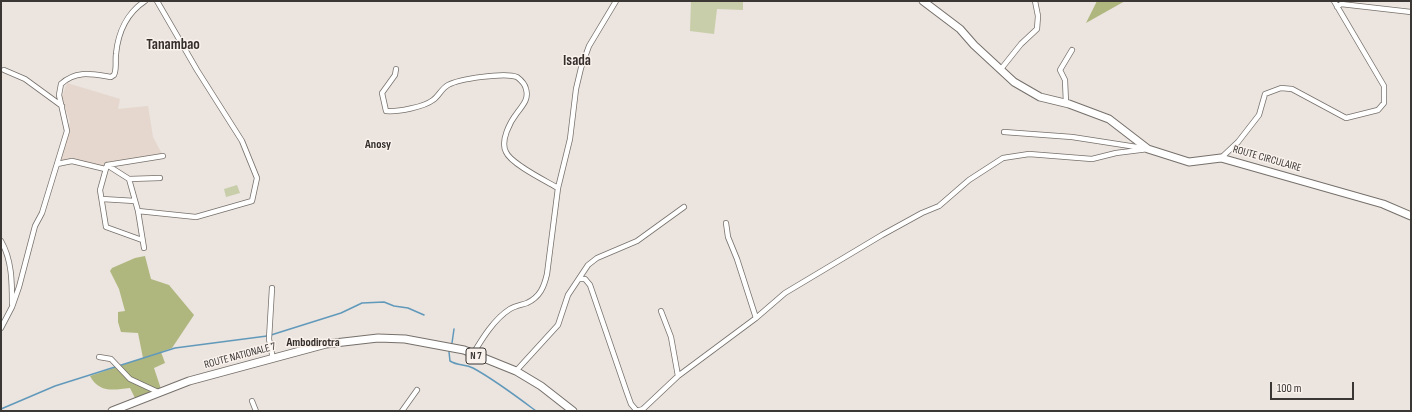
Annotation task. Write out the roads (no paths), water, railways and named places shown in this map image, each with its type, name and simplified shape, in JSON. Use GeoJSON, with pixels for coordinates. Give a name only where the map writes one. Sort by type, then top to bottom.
{"type":"FeatureCollection","features":[{"type":"Feature","properties":{"kind":"street"},"geometry":{"type":"LineString","coordinates":[[1,328],[12,307],[35,226],[42,213],[67,131],[60,88],[68,78],[74,75],[89,73],[111,77],[114,75],[116,53],[126,21],[134,10],[145,1]]}},
{"type":"Feature","properties":{"kind":"street"},"geometry":{"type":"LineString","coordinates":[[138,211],[196,217],[252,201],[257,178],[242,141],[197,70],[157,1]]}},
{"type":"Feature","properties":{"kind":"street"},"geometry":{"type":"LineString","coordinates":[[473,354],[482,339],[505,313],[515,306],[527,303],[538,296],[544,288],[548,274],[558,188],[570,140],[576,89],[589,46],[616,1]]}},
{"type":"Feature","properties":{"kind":"street","name":"ROUTE CIRCULAIRE"},"geometry":{"type":"LineString","coordinates":[[923,1],[960,29],[974,45],[1014,82],[1040,97],[1066,103],[1109,119],[1148,149],[1189,162],[1221,158],[1376,202],[1411,216]]}},
{"type":"Feature","properties":{"kind":"street"},"geometry":{"type":"LineString","coordinates":[[1001,70],[1021,44],[1037,29],[1038,16],[1035,1]]}},
{"type":"Feature","properties":{"kind":"street"},"geometry":{"type":"LineString","coordinates":[[1221,158],[1238,142],[1259,115],[1265,94],[1281,88],[1292,90],[1346,118],[1378,110],[1384,103],[1384,86],[1334,1]]}},
{"type":"Feature","properties":{"kind":"street"},"geometry":{"type":"LineString","coordinates":[[1337,7],[1341,4],[1355,4],[1376,9],[1411,12]]}},
{"type":"Feature","properties":{"kind":"street"},"geometry":{"type":"LineString","coordinates":[[1066,103],[1065,80],[1060,70],[1072,50]]}},
{"type":"Feature","properties":{"kind":"street"},"geometry":{"type":"LineString","coordinates":[[396,69],[395,75],[382,93],[386,111],[401,111],[433,100],[442,89],[449,84],[486,76],[516,77],[525,84],[527,92],[526,101],[515,115],[506,134],[504,144],[506,153],[517,163],[558,188]]}},
{"type":"Feature","properties":{"kind":"street"},"geometry":{"type":"LineString","coordinates":[[4,70],[25,79],[62,107]]}},
{"type":"Feature","properties":{"kind":"street"},"geometry":{"type":"LineString","coordinates":[[1004,132],[1072,137],[1148,149]]}},
{"type":"Feature","properties":{"kind":"street"},"geometry":{"type":"LineString","coordinates":[[579,279],[585,279],[590,284],[631,404],[637,411],[643,409],[678,376],[756,318],[785,293],[821,270],[922,213],[939,206],[969,180],[1004,158],[1029,154],[1092,159],[1116,153],[1148,149]]}},
{"type":"Feature","properties":{"kind":"street"},"geometry":{"type":"LineString","coordinates":[[106,167],[163,156]]}},
{"type":"Feature","properties":{"kind":"street"},"geometry":{"type":"LineString","coordinates":[[57,164],[72,161],[106,167],[129,179],[160,178]]}},
{"type":"Feature","properties":{"kind":"street"},"geometry":{"type":"LineString","coordinates":[[106,167],[100,190],[106,227],[142,240]]}},
{"type":"Feature","properties":{"kind":"street"},"geometry":{"type":"LineString","coordinates":[[129,179],[138,211],[144,248]]}},
{"type":"Feature","properties":{"kind":"street"},"geometry":{"type":"LineString","coordinates":[[102,199],[135,201]]}},
{"type":"Feature","properties":{"kind":"street"},"geometry":{"type":"LineString","coordinates":[[516,372],[558,325],[568,295],[588,265],[597,258],[637,241],[684,207]]}},
{"type":"Feature","properties":{"kind":"street"},"geometry":{"type":"LineString","coordinates":[[726,223],[728,238],[738,258],[756,318]]}},
{"type":"Feature","properties":{"kind":"street"},"geometry":{"type":"LineString","coordinates":[[1,241],[8,255],[11,269],[12,307]]}},
{"type":"Feature","properties":{"kind":"street"},"geometry":{"type":"LineString","coordinates":[[272,288],[269,336],[273,359]]}},
{"type":"Feature","properties":{"kind":"street"},"geometry":{"type":"LineString","coordinates":[[661,311],[671,337],[678,376]]}},
{"type":"Feature","properties":{"kind":"street","name":"ROUTE NATIONALE 7"},"geometry":{"type":"LineString","coordinates":[[112,411],[189,381],[326,344],[378,338],[421,342],[464,350],[516,372]]}},
{"type":"Feature","properties":{"kind":"street"},"geometry":{"type":"LineString","coordinates":[[99,357],[111,359],[116,362],[120,370],[130,379],[158,392]]}},
{"type":"Feature","properties":{"kind":"street","name":"N 7"},"geometry":{"type":"LineString","coordinates":[[516,372],[541,386],[573,411]]}},
{"type":"Feature","properties":{"kind":"street"},"geometry":{"type":"LineString","coordinates":[[402,411],[417,390]]}},
{"type":"Feature","properties":{"kind":"street"},"geometry":{"type":"LineString","coordinates":[[252,401],[256,411]]}},
{"type":"Feature","properties":{"kind":"waterway"},"geometry":{"type":"LineString","coordinates":[[271,335],[341,313],[362,303],[384,302],[394,306],[408,308],[424,315]]}},
{"type":"Feature","properties":{"kind":"waterway"},"geometry":{"type":"LineString","coordinates":[[452,343],[454,329]]}},
{"type":"Feature","properties":{"kind":"waterway"},"geometry":{"type":"LineString","coordinates":[[1,409],[55,386],[175,348],[267,336]]}},
{"type":"Feature","properties":{"kind":"waterway"},"geometry":{"type":"LineString","coordinates":[[449,352],[450,361],[470,367],[481,373],[505,388],[536,411]]}},
{"type":"Feature","properties":{"kind":"district","name":"Tanambao"},"geometry":{"type":"Point","coordinates":[173,45]}},
{"type":"Feature","properties":{"kind":"district","name":"Isada"},"geometry":{"type":"Point","coordinates":[577,61]}},
{"type":"Feature","properties":{"kind":"district","name":"Anosy"},"geometry":{"type":"Point","coordinates":[378,145]}},
{"type":"Feature","properties":{"kind":"district","name":"Ambodirotra"},"geometry":{"type":"Point","coordinates":[313,343]}}]}
